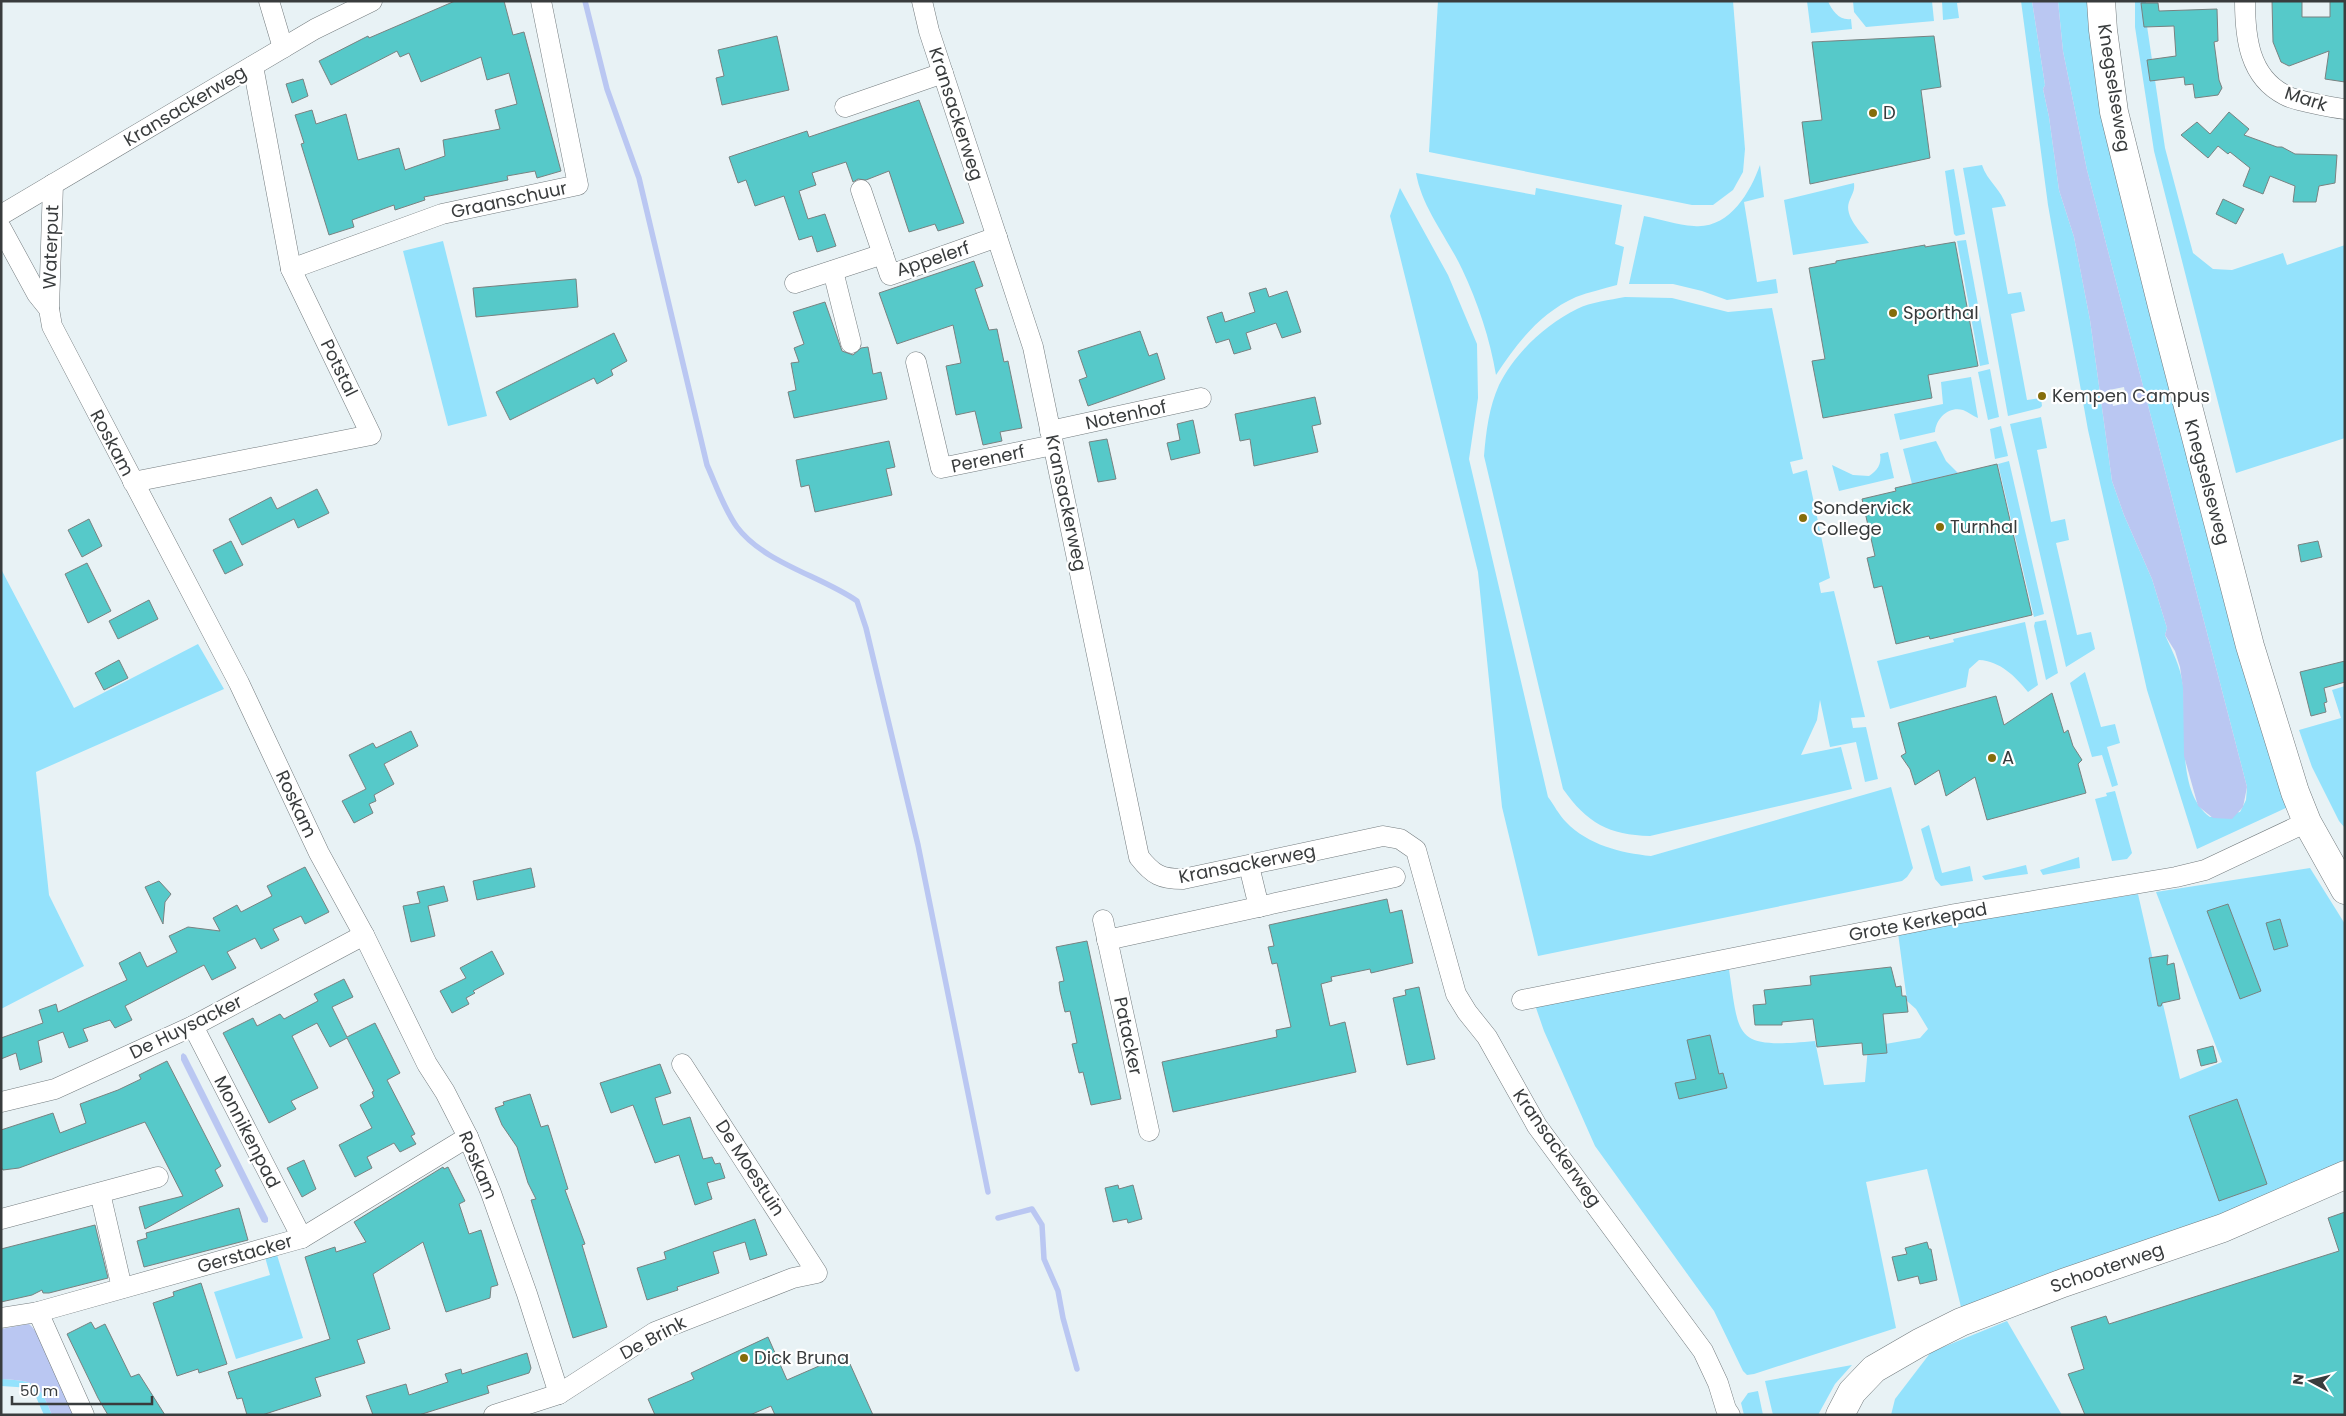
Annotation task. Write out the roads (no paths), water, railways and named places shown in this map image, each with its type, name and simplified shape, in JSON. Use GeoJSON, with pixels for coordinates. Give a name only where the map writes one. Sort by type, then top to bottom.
{"type":"FeatureCollection","features":[{"type":"Feature","properties":{"kind":"street"},"geometry":{"type":"LineString","coordinates":[[269,1],[283,48]]}},
{"type":"Feature","properties":{"kind":"street","name":"Kransackerweg"},"geometry":{"type":"LineString","coordinates":[[1,215],[315,29],[372,1]]}},
{"type":"Feature","properties":{"kind":"street","name":"Graanschuur"},"geometry":{"type":"LineString","coordinates":[[291,269],[442,214],[578,185],[541,1]]}},
{"type":"Feature","properties":{"kind":"street","name":"Kransackerweg"},"geometry":{"type":"LineString","coordinates":[[922,1],[943,73],[1033,347],[1139,857],[1150,870],[1166,879],[1184,879],[1383,836],[1400,839],[1416,850],[1422,865],[1456,994],[1467,1012],[1487,1037],[1537,1126],[1703,1351],[1718,1383],[1727,1413]]}},
{"type":"Feature","properties":{"kind":"street","name":"Knegselseweg"},"geometry":{"type":"LineString","coordinates":[[2101,1],[2102,30],[2114,112],[2250,646],[2295,792],[2307,822],[2345,890]]}},
{"type":"Feature","properties":{"kind":"street","name":"Mark"},"geometry":{"type":"LineString","coordinates":[[2245,1],[2245,26],[2250,54],[2263,80],[2285,96],[2333,109],[2345,109]]}},
{"type":"Feature","properties":{"kind":"street","name":"Potstal"},"geometry":{"type":"LineString","coordinates":[[133,482],[371,435],[291,269],[253,66]]}},
{"type":"Feature","properties":{"kind":"street"},"geometry":{"type":"LineString","coordinates":[[845,107],[943,73]]}},
{"type":"Feature","properties":{"kind":"street","name":"Waterput"},"geometry":{"type":"LineString","coordinates":[[49,309],[53,184]]}},
{"type":"Feature","properties":{"kind":"street","name":"Appelerf"},"geometry":{"type":"LineString","coordinates":[[860,190],[890,275],[997,237]]}},
{"type":"Feature","properties":{"kind":"street","name":"Roskam"},"geometry":{"type":"LineString","coordinates":[[1,228],[37,294],[49,309],[52,326],[239,683],[319,853],[364,935],[427,1064],[445,1092],[468,1137],[527,1294],[559,1394]]}},
{"type":"Feature","properties":{"kind":"street","name":"Appelerf"},"geometry":{"type":"LineString","coordinates":[[795,282],[883,254]]}},
{"type":"Feature","properties":{"kind":"street"},"geometry":{"type":"LineString","coordinates":[[833,271],[850,343]]}},
{"type":"Feature","properties":{"kind":"street","name":"Perenerf"},"geometry":{"type":"LineString","coordinates":[[916,362],[941,468],[1052,438]]}},
{"type":"Feature","properties":{"kind":"street","name":"Notenhof"},"geometry":{"type":"LineString","coordinates":[[1052,438],[1201,398]]}},
{"type":"Feature","properties":{"kind":"street","name":"Grote Kerkepad"},"geometry":{"type":"LineString","coordinates":[[1522,1000],[1955,914],[2176,878],[2205,870],[2307,822]]}},
{"type":"Feature","properties":{"kind":"street"},"geometry":{"type":"LineString","coordinates":[[1250,866],[1258,907]]}},
{"type":"Feature","properties":{"kind":"street"},"geometry":{"type":"LineString","coordinates":[[1107,940],[1395,877]]}},
{"type":"Feature","properties":{"kind":"street","name":"Patacker"},"geometry":{"type":"LineString","coordinates":[[1103,920],[1149,1132]]}},
{"type":"Feature","properties":{"kind":"street","name":"De Huysacker"},"geometry":{"type":"LineString","coordinates":[[1,1102],[56,1089],[193,1026],[364,935]]}},
{"type":"Feature","properties":{"kind":"street","name":"Monnikenpad"},"geometry":{"type":"LineString","coordinates":[[193,1026],[302,1238]]}},
{"type":"Feature","properties":{"kind":"street","name":"De Moestuin"},"geometry":{"type":"LineString","coordinates":[[682,1064],[817,1273]]}},
{"type":"Feature","properties":{"kind":"street","name":"Gerstacker"},"geometry":{"type":"LineString","coordinates":[[1,1318],[38,1312],[302,1238],[468,1137]]}},
{"type":"Feature","properties":{"kind":"street","name":"Schooterweg"},"geometry":{"type":"LineString","coordinates":[[1840,1415],[1852,1392],[1874,1369],[1961,1322],[2063,1283],[2223,1228],[2345,1175]]}},
{"type":"Feature","properties":{"kind":"street"},"geometry":{"type":"LineString","coordinates":[[1,1219],[158,1177]]}},
{"type":"Feature","properties":{"kind":"street"},"geometry":{"type":"LineString","coordinates":[[100,1193],[122,1288]]}},
{"type":"Feature","properties":{"kind":"street","name":"De Brink"},"geometry":{"type":"LineString","coordinates":[[494,1415],[559,1394],[655,1332],[793,1278],[817,1273]]}},
{"type":"Feature","properties":{"kind":"street"},"geometry":{"type":"LineString","coordinates":[[38,1312],[84,1415]]}},
{"type":"Feature","properties":{"kind":"street"},"geometry":{"type":"LineString","coordinates":[[1858,1415],[1874,1369]]}},
{"type":"Feature","properties":{"kind":"waterway"},"geometry":{"type":"LineString","coordinates":[[585,1],[607,89],[639,178],[707,465],[728,513],[748,539],[762,550],[777,560],[843,592],[857,601],[866,628],[918,845],[988,1192]]}},
{"type":"Feature","properties":{"kind":"waterway"},"geometry":{"type":"LineString","coordinates":[[998,1218],[1032,1209],[1042,1225],[1044,1259],[1058,1291],[1063,1318],[1077,1369]]}},
{"type":"Feature","properties":{"kind":"place","name":"D"},"geometry":{"type":"Point","coordinates":[1873,113]}},
{"type":"Feature","properties":{"kind":"place","name":"Sporthal"},"geometry":{"type":"Point","coordinates":[1893,313]}},
{"type":"Feature","properties":{"kind":"place","name":"Kempen Campus"},"geometry":{"type":"Point","coordinates":[2042,396]}},
{"type":"Feature","properties":{"kind":"place","name":"Sondervick College"},"geometry":{"type":"Point","coordinates":[1803,518]}},
{"type":"Feature","properties":{"kind":"place","name":"Turnhal"},"geometry":{"type":"Point","coordinates":[1940,527]}},
{"type":"Feature","properties":{"kind":"place","name":"A"},"geometry":{"type":"Point","coordinates":[1992,758]}},
{"type":"Feature","properties":{"kind":"place","name":"Dick Bruna"},"geometry":{"type":"Point","coordinates":[744,1358]}}]}
